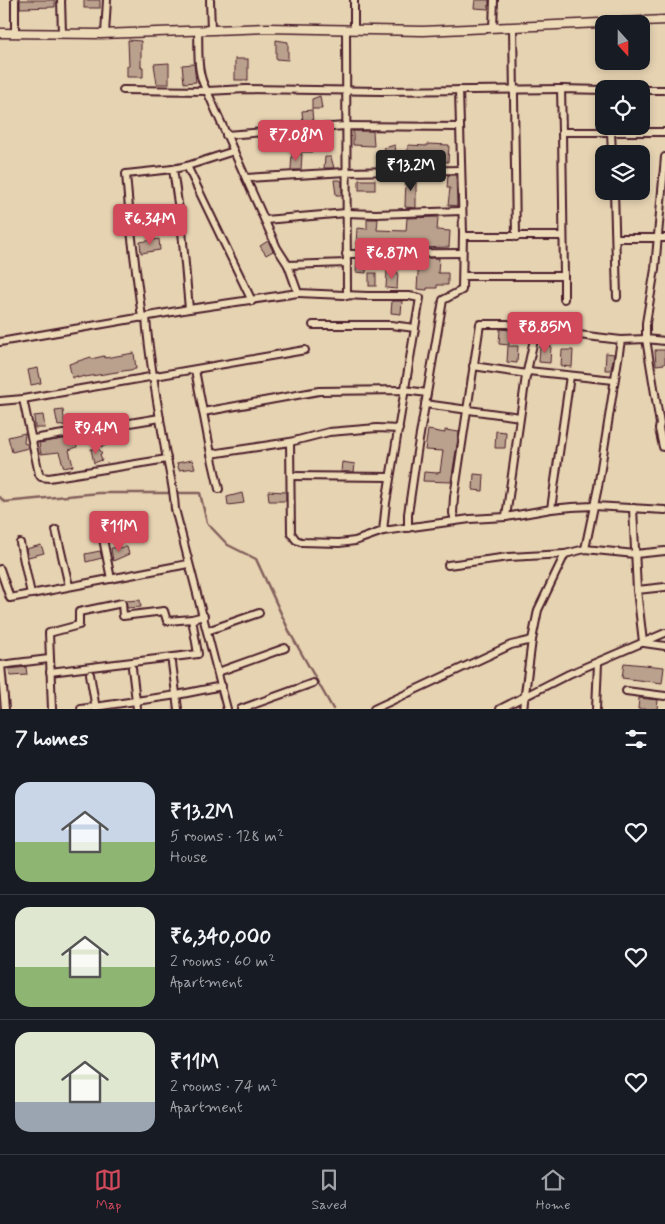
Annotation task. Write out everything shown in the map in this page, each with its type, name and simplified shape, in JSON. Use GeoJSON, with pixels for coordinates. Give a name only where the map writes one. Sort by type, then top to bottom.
{"type":"FeatureCollection","features":[{"type":"Feature","properties":{"kind":"street"},"geometry":{"type":"LineString","coordinates":[[15,0],[15,32]]}},
{"type":"Feature","properties":{"kind":"street"},"geometry":{"type":"LineString","coordinates":[[61,0],[62,33]]}},
{"type":"Feature","properties":{"kind":"street"},"geometry":{"type":"LineString","coordinates":[[105,34],[106,0]]}},
{"type":"Feature","properties":{"kind":"street"},"geometry":{"type":"LineString","coordinates":[[210,0],[211,30]]}},
{"type":"Feature","properties":{"kind":"street"},"geometry":{"type":"LineString","coordinates":[[354,0],[354,30]]}},
{"type":"Feature","properties":{"kind":"street"},"geometry":{"type":"LineString","coordinates":[[493,28],[494,0]]}},
{"type":"Feature","properties":{"kind":"street"},"geometry":{"type":"LineString","coordinates":[[0,33],[105,34],[267,28],[422,31],[665,20]]}},
{"type":"Feature","properties":{"kind":"street"},"geometry":{"type":"LineString","coordinates":[[513,27],[516,236]]}},
{"type":"Feature","properties":{"kind":"street"},"geometry":{"type":"LineString","coordinates":[[346,30],[347,296]]}},
{"type":"Feature","properties":{"kind":"street"},"geometry":{"type":"LineString","coordinates":[[198,31],[199,73],[277,248],[288,265],[298,293]]}},
{"type":"Feature","properties":{"kind":"street"},"geometry":{"type":"LineString","coordinates":[[561,89],[564,299]]}},
{"type":"Feature","properties":{"kind":"street"},"geometry":{"type":"LineString","coordinates":[[123,90],[595,90]]}},
{"type":"Feature","properties":{"kind":"street"},"geometry":{"type":"LineString","coordinates":[[408,528],[410,499],[425,404],[444,300],[462,290],[463,234],[458,90]]}},
{"type":"Feature","properties":{"kind":"street"},"geometry":{"type":"LineString","coordinates":[[650,90],[665,90]]}},
{"type":"Feature","properties":{"kind":"street"},"geometry":{"type":"LineString","coordinates":[[226,135],[345,126],[460,127]]}},
{"type":"Feature","properties":{"kind":"street"},"geometry":{"type":"LineString","coordinates":[[562,132],[595,132]]}},
{"type":"Feature","properties":{"kind":"street"},"geometry":{"type":"LineString","coordinates":[[650,132],[665,132]]}},
{"type":"Feature","properties":{"kind":"street"},"geometry":{"type":"LineString","coordinates":[[227,709],[204,616],[174,510],[173,482],[167,459],[148,349],[131,231],[126,174],[173,169],[234,151]]}},
{"type":"Feature","properties":{"kind":"street"},"geometry":{"type":"LineString","coordinates":[[665,157],[661,238],[646,323],[646,338],[660,424],[659,429],[663,447],[665,447]]}},
{"type":"Feature","properties":{"kind":"street"},"geometry":{"type":"LineString","coordinates":[[187,166],[252,300]]}},
{"type":"Feature","properties":{"kind":"street"},"geometry":{"type":"LineString","coordinates":[[173,169],[182,231],[189,309]]}},
{"type":"Feature","properties":{"kind":"street"},"geometry":{"type":"LineString","coordinates":[[246,178],[346,172],[460,170]]}},
{"type":"Feature","properties":{"kind":"street"},"geometry":{"type":"LineString","coordinates":[[614,200],[617,297]]}},
{"type":"Feature","properties":{"kind":"street"},"geometry":{"type":"LineString","coordinates":[[265,220],[346,213],[376,214],[461,210]]}},
{"type":"Feature","properties":{"kind":"street"},"geometry":{"type":"LineString","coordinates":[[463,234],[465,236],[563,236]]}},
{"type":"Feature","properties":{"kind":"street"},"geometry":{"type":"LineString","coordinates":[[616,238],[661,238]]}},
{"type":"Feature","properties":{"kind":"street"},"geometry":{"type":"LineString","coordinates":[[346,254],[462,253]]}},
{"type":"Feature","properties":{"kind":"street"},"geometry":{"type":"LineString","coordinates":[[288,265],[346,263]]}},
{"type":"Feature","properties":{"kind":"street"},"geometry":{"type":"LineString","coordinates":[[463,276],[564,276]]}},
{"type":"Feature","properties":{"kind":"street"},"geometry":{"type":"LineString","coordinates":[[0,342],[189,309],[298,293],[347,296],[410,296],[420,298],[390,477],[383,531]]}},
{"type":"Feature","properties":{"kind":"street"},"geometry":{"type":"LineString","coordinates":[[455,521],[453,513],[466,410],[480,324],[506,324],[536,330],[621,340],[646,338],[665,341]]}},
{"type":"Feature","properties":{"kind":"street"},"geometry":{"type":"LineString","coordinates":[[313,325],[391,325],[415,328]]}},
{"type":"Feature","properties":{"kind":"street"},"geometry":{"type":"LineString","coordinates":[[506,517],[527,373],[536,330]]}},
{"type":"Feature","properties":{"kind":"street"},"geometry":{"type":"LineString","coordinates":[[586,550],[621,340]]}},
{"type":"Feature","properties":{"kind":"street"},"geometry":{"type":"LineString","coordinates":[[0,401],[23,399],[305,350]]}},
{"type":"Feature","properties":{"kind":"street"},"geometry":{"type":"LineString","coordinates":[[473,366],[527,373],[614,380]]}},
{"type":"Feature","properties":{"kind":"street"},"geometry":{"type":"LineString","coordinates":[[195,370],[219,489]]}},
{"type":"Feature","properties":{"kind":"street"},"geometry":{"type":"LineString","coordinates":[[551,509],[570,376]]}},
{"type":"Feature","properties":{"kind":"street"},"geometry":{"type":"LineString","coordinates":[[203,412],[319,391],[404,390],[428,392]]}},
{"type":"Feature","properties":{"kind":"street"},"geometry":{"type":"LineString","coordinates":[[23,399],[33,438],[38,474],[44,478],[167,459]]}},
{"type":"Feature","properties":{"kind":"street"},"geometry":{"type":"LineString","coordinates":[[425,404],[520,417]]}},
{"type":"Feature","properties":{"kind":"street"},"geometry":{"type":"LineString","coordinates":[[33,438],[160,418]]}},
{"type":"Feature","properties":{"kind":"street"},"geometry":{"type":"LineString","coordinates":[[211,454],[290,442],[329,432],[377,428],[398,430]]}},
{"type":"Feature","properties":{"kind":"street"},"geometry":{"type":"LineString","coordinates":[[290,442],[291,533],[296,540],[308,543],[355,541],[383,531],[455,521],[506,517],[551,509],[594,506],[665,510]]}},
{"type":"Feature","properties":{"kind":"street"},"geometry":{"type":"LineString","coordinates":[[291,476],[390,477]]}},
{"type":"Feature","properties":{"kind":"street"},"geometry":{"type":"LineString","coordinates":[[633,508],[637,590],[643,642]]}},
{"type":"Feature","properties":{"kind":"street"},"geometry":{"type":"LineString","coordinates":[[101,529],[111,579]]}},
{"type":"Feature","properties":{"kind":"street"},"geometry":{"type":"LineString","coordinates":[[56,530],[70,586]]}},
{"type":"Feature","properties":{"kind":"street"},"geometry":{"type":"LineString","coordinates":[[20,543],[31,594]]}},
{"type":"Feature","properties":{"kind":"street"},"geometry":{"type":"LineString","coordinates":[[448,565],[509,557],[565,554],[586,550],[635,554],[665,551]]}},
{"type":"Feature","properties":{"kind":"street"},"geometry":{"type":"LineString","coordinates":[[523,709],[538,610],[565,554]]}},
{"type":"Feature","properties":{"kind":"street"},"geometry":{"type":"LineString","coordinates":[[0,569],[10,598],[188,564]]}},
{"type":"Feature","properties":{"kind":"street"},"geometry":{"type":"LineString","coordinates":[[637,590],[665,587]]}},
{"type":"Feature","properties":{"kind":"street"},"geometry":{"type":"LineString","coordinates":[[52,709],[49,633],[79,625],[79,612],[122,604],[123,616],[164,611],[167,621],[204,616]]}},
{"type":"Feature","properties":{"kind":"street"},"geometry":{"type":"LineString","coordinates":[[208,632],[259,613]]}},
{"type":"Feature","properties":{"kind":"street"},"geometry":{"type":"LineString","coordinates":[[50,672],[198,654],[192,619]]}},
{"type":"Feature","properties":{"kind":"street"},"geometry":{"type":"LineString","coordinates":[[500,709],[569,674],[665,633]]}},
{"type":"Feature","properties":{"kind":"street"},"geometry":{"type":"LineString","coordinates":[[374,709],[511,645],[532,640]]}},
{"type":"Feature","properties":{"kind":"street"},"geometry":{"type":"LineString","coordinates":[[643,642],[665,646]]}},
{"type":"Feature","properties":{"kind":"street"},"geometry":{"type":"LineString","coordinates":[[218,672],[285,648]]}},
{"type":"Feature","properties":{"kind":"street"},"geometry":{"type":"LineString","coordinates":[[5,709],[1,665],[49,659]]}},
{"type":"Feature","properties":{"kind":"street"},"geometry":{"type":"LineString","coordinates":[[172,663],[178,709]]}},
{"type":"Feature","properties":{"kind":"street"},"geometry":{"type":"LineString","coordinates":[[596,709],[598,663]]}},
{"type":"Feature","properties":{"kind":"street"},"geometry":{"type":"LineString","coordinates":[[132,668],[137,709]]}},
{"type":"Feature","properties":{"kind":"street"},"geometry":{"type":"LineString","coordinates":[[90,674],[95,708]]}},
{"type":"Feature","properties":{"kind":"street"},"geometry":{"type":"LineString","coordinates":[[241,709],[313,683]]}},
{"type":"Feature","properties":{"kind":"street"},"geometry":{"type":"LineString","coordinates":[[81,709],[177,695],[222,686]]}},
{"type":"Feature","properties":{"kind":"street"},"geometry":{"type":"LineString","coordinates":[[626,691],[665,696]]}},
{"type":"Feature","properties":{"kind":"building"},"geometry":{"type":"Polygon","coordinates":[[[20,0],[55,0],[55,7],[20,8],[20,0]]]}},
{"type":"Feature","properties":{"kind":"building"},"geometry":{"type":"Polygon","coordinates":[[[84,0],[100,0],[100,8],[84,8],[84,0]]]}},
{"type":"Feature","properties":{"kind":"building"},"geometry":{"type":"Polygon","coordinates":[[[475,0],[489,0],[489,9],[474,8],[475,0]]]}},
{"type":"Feature","properties":{"kind":"building"},"geometry":{"type":"Polygon","coordinates":[[[128,40],[141,41],[143,77],[127,77],[127,66],[129,66],[128,40]]]}},
{"type":"Feature","properties":{"kind":"building"},"geometry":{"type":"Polygon","coordinates":[[[276,40],[288,42],[288,60],[276,59],[276,40]]]}},
{"type":"Feature","properties":{"kind":"building"},"geometry":{"type":"Polygon","coordinates":[[[235,59],[248,59],[248,80],[235,80],[235,59]]]}},
{"type":"Feature","properties":{"kind":"building"},"geometry":{"type":"Polygon","coordinates":[[[169,63],[169,84],[157,84],[154,64],[169,63]]]}},
{"type":"Feature","properties":{"kind":"building"},"geometry":{"type":"Polygon","coordinates":[[[194,64],[196,82],[184,83],[182,65],[194,64]]]}},
{"type":"Feature","properties":{"kind":"building"},"geometry":{"type":"Polygon","coordinates":[[[320,96],[322,109],[312,109],[312,99],[320,96]]]}},
{"type":"Feature","properties":{"kind":"building"},"geometry":{"type":"Polygon","coordinates":[[[312,110],[313,123],[303,124],[302,111],[312,110]]]}},
{"type":"Feature","properties":{"kind":"building"},"geometry":{"type":"Polygon","coordinates":[[[353,131],[373,131],[374,146],[353,145],[353,131]]]}},
{"type":"Feature","properties":{"kind":"building"},"geometry":{"type":"Polygon","coordinates":[[[303,135],[313,136],[312,152],[301,152],[303,135]]]}},
{"type":"Feature","properties":{"kind":"building"},"geometry":{"type":"Polygon","coordinates":[[[427,144],[449,145],[448,162],[417,160],[417,166],[407,166],[408,145],[427,146],[427,144]]]}},
{"type":"Feature","properties":{"kind":"building"},"geometry":{"type":"Polygon","coordinates":[[[395,145],[397,164],[384,163],[384,148],[395,145]]]}},
{"type":"Feature","properties":{"kind":"building"},"geometry":{"type":"Polygon","coordinates":[[[292,153],[302,154],[301,170],[291,170],[292,153]]]}},
{"type":"Feature","properties":{"kind":"building"},"geometry":{"type":"Polygon","coordinates":[[[325,157],[331,157],[334,168],[324,168],[325,157]]]}},
{"type":"Feature","properties":{"kind":"building"},"geometry":{"type":"Polygon","coordinates":[[[448,175],[456,175],[457,206],[448,205],[450,188],[447,188],[448,175]]]}},
{"type":"Feature","properties":{"kind":"building"},"geometry":{"type":"Polygon","coordinates":[[[406,176],[416,176],[416,208],[405,207],[406,176]]]}},
{"type":"Feature","properties":{"kind":"building"},"geometry":{"type":"Polygon","coordinates":[[[334,180],[342,182],[342,195],[336,195],[334,180]]]}},
{"type":"Feature","properties":{"kind":"building"},"geometry":{"type":"Polygon","coordinates":[[[359,180],[375,180],[375,190],[359,190],[359,180]]]}},
{"type":"Feature","properties":{"kind":"building"},"geometry":{"type":"Polygon","coordinates":[[[438,217],[437,230],[450,231],[449,247],[368,246],[368,249],[358,249],[358,245],[356,245],[357,228],[367,229],[367,219],[378,219],[377,230],[406,231],[407,218],[438,217]]]}},
{"type":"Feature","properties":{"kind":"building"},"geometry":{"type":"Polygon","coordinates":[[[159,239],[160,250],[141,253],[140,242],[159,239]]]}},
{"type":"Feature","properties":{"kind":"building"},"geometry":{"type":"Polygon","coordinates":[[[268,241],[273,251],[266,255],[260,246],[268,241]]]}},
{"type":"Feature","properties":{"kind":"building"},"geometry":{"type":"Polygon","coordinates":[[[419,258],[439,258],[438,273],[448,273],[448,285],[437,285],[437,288],[427,288],[427,290],[417,289],[419,258]]]}},
{"type":"Feature","properties":{"kind":"building"},"geometry":{"type":"Polygon","coordinates":[[[357,259],[367,259],[366,273],[356,272],[357,259]]]}},
{"type":"Feature","properties":{"kind":"building"},"geometry":{"type":"Polygon","coordinates":[[[387,271],[398,272],[397,289],[386,288],[387,271]]]}},
{"type":"Feature","properties":{"kind":"building"},"geometry":{"type":"Polygon","coordinates":[[[369,273],[376,273],[376,286],[369,286],[369,273]]]}},
{"type":"Feature","properties":{"kind":"building"},"geometry":{"type":"Polygon","coordinates":[[[392,301],[402,301],[401,314],[391,313],[392,301]]]}},
{"type":"Feature","properties":{"kind":"building"},"geometry":{"type":"Polygon","coordinates":[[[500,329],[510,330],[509,345],[499,344],[500,329]]]}},
{"type":"Feature","properties":{"kind":"building"},"geometry":{"type":"Polygon","coordinates":[[[508,346],[518,346],[517,363],[507,362],[508,346]]]}},
{"type":"Feature","properties":{"kind":"building"},"geometry":{"type":"Polygon","coordinates":[[[540,346],[551,346],[550,363],[539,362],[540,346]]]}},
{"type":"Feature","properties":{"kind":"building"},"geometry":{"type":"Polygon","coordinates":[[[562,350],[573,350],[572,367],[561,366],[562,350]]]}},
{"type":"Feature","properties":{"kind":"building"},"geometry":{"type":"Polygon","coordinates":[[[655,350],[665,350],[665,364],[656,365],[655,350]]]}},
{"type":"Feature","properties":{"kind":"building"},"geometry":{"type":"Polygon","coordinates":[[[134,353],[136,369],[72,378],[69,364],[91,357],[91,359],[104,356],[105,358],[134,353]]]}},
{"type":"Feature","properties":{"kind":"building"},"geometry":{"type":"Polygon","coordinates":[[[606,353],[614,354],[611,370],[605,370],[606,353]]]}},
{"type":"Feature","properties":{"kind":"building"},"geometry":{"type":"Polygon","coordinates":[[[38,368],[41,383],[31,385],[28,370],[38,368]]]}},
{"type":"Feature","properties":{"kind":"building"},"geometry":{"type":"Polygon","coordinates":[[[63,410],[65,425],[58,426],[55,411],[63,410]]]}},
{"type":"Feature","properties":{"kind":"building"},"geometry":{"type":"Polygon","coordinates":[[[43,415],[45,428],[35,428],[34,416],[43,415]]]}},
{"type":"Feature","properties":{"kind":"building"},"geometry":{"type":"Polygon","coordinates":[[[428,430],[445,433],[445,430],[459,432],[451,482],[423,481],[424,472],[440,472],[443,451],[425,450],[428,430]]]}},
{"type":"Feature","properties":{"kind":"building"},"geometry":{"type":"Polygon","coordinates":[[[496,431],[506,432],[505,448],[495,448],[496,431]]]}},
{"type":"Feature","properties":{"kind":"building"},"geometry":{"type":"Polygon","coordinates":[[[108,432],[112,443],[101,447],[97,434],[108,432]]]}},
{"type":"Feature","properties":{"kind":"building"},"geometry":{"type":"Polygon","coordinates":[[[25,433],[24,443],[27,444],[28,448],[12,452],[8,437],[25,433]]]}},
{"type":"Feature","properties":{"kind":"building"},"geometry":{"type":"Polygon","coordinates":[[[75,437],[77,447],[69,450],[73,466],[64,468],[59,452],[41,454],[39,443],[75,437]]]}},
{"type":"Feature","properties":{"kind":"building"},"geometry":{"type":"Polygon","coordinates":[[[98,448],[102,453],[100,454],[102,460],[94,463],[91,449],[98,448]]]}},
{"type":"Feature","properties":{"kind":"building"},"geometry":{"type":"Polygon","coordinates":[[[192,460],[195,468],[179,470],[177,463],[192,460]]]}},
{"type":"Feature","properties":{"kind":"building"},"geometry":{"type":"Polygon","coordinates":[[[342,462],[355,464],[354,472],[341,472],[342,462]]]}},
{"type":"Feature","properties":{"kind":"building"},"geometry":{"type":"Polygon","coordinates":[[[474,474],[484,475],[483,491],[473,490],[474,474]]]}},
{"type":"Feature","properties":{"kind":"building"},"geometry":{"type":"Polygon","coordinates":[[[268,491],[286,492],[286,501],[269,501],[268,491]]]}},
{"type":"Feature","properties":{"kind":"building"},"geometry":{"type":"Polygon","coordinates":[[[242,493],[244,503],[228,505],[227,497],[242,493]]]}},
{"type":"Feature","properties":{"kind":"building"},"geometry":{"type":"Polygon","coordinates":[[[41,545],[44,553],[28,557],[26,549],[41,545]]]}},
{"type":"Feature","properties":{"kind":"building"},"geometry":{"type":"Polygon","coordinates":[[[127,547],[129,554],[113,561],[111,548],[127,547]]]}},
{"type":"Feature","properties":{"kind":"building"},"geometry":{"type":"Polygon","coordinates":[[[100,551],[102,558],[86,562],[85,554],[100,551]]]}},
{"type":"Feature","properties":{"kind":"building"},"geometry":{"type":"Polygon","coordinates":[[[140,600],[141,607],[127,608],[126,601],[140,600]]]}},
{"type":"Feature","properties":{"kind":"building"},"geometry":{"type":"Polygon","coordinates":[[[624,663],[664,667],[662,683],[622,678],[624,663]]]}},
{"type":"Feature","properties":{"kind":"building"},"geometry":{"type":"Polygon","coordinates":[[[26,667],[27,675],[10,676],[9,669],[26,667]]]}},
{"type":"Feature","properties":{"kind":"building"},"geometry":{"type":"Polygon","coordinates":[[[639,698],[658,700],[657,709],[638,709],[639,698]]]}},
{"type":"Feature","properties":{"kind":"waterway"},"geometry":{"type":"LineString","coordinates":[[0,497],[4,502],[99,493],[200,493],[207,523],[228,545],[256,559],[290,633],[333,709]]}}]}
